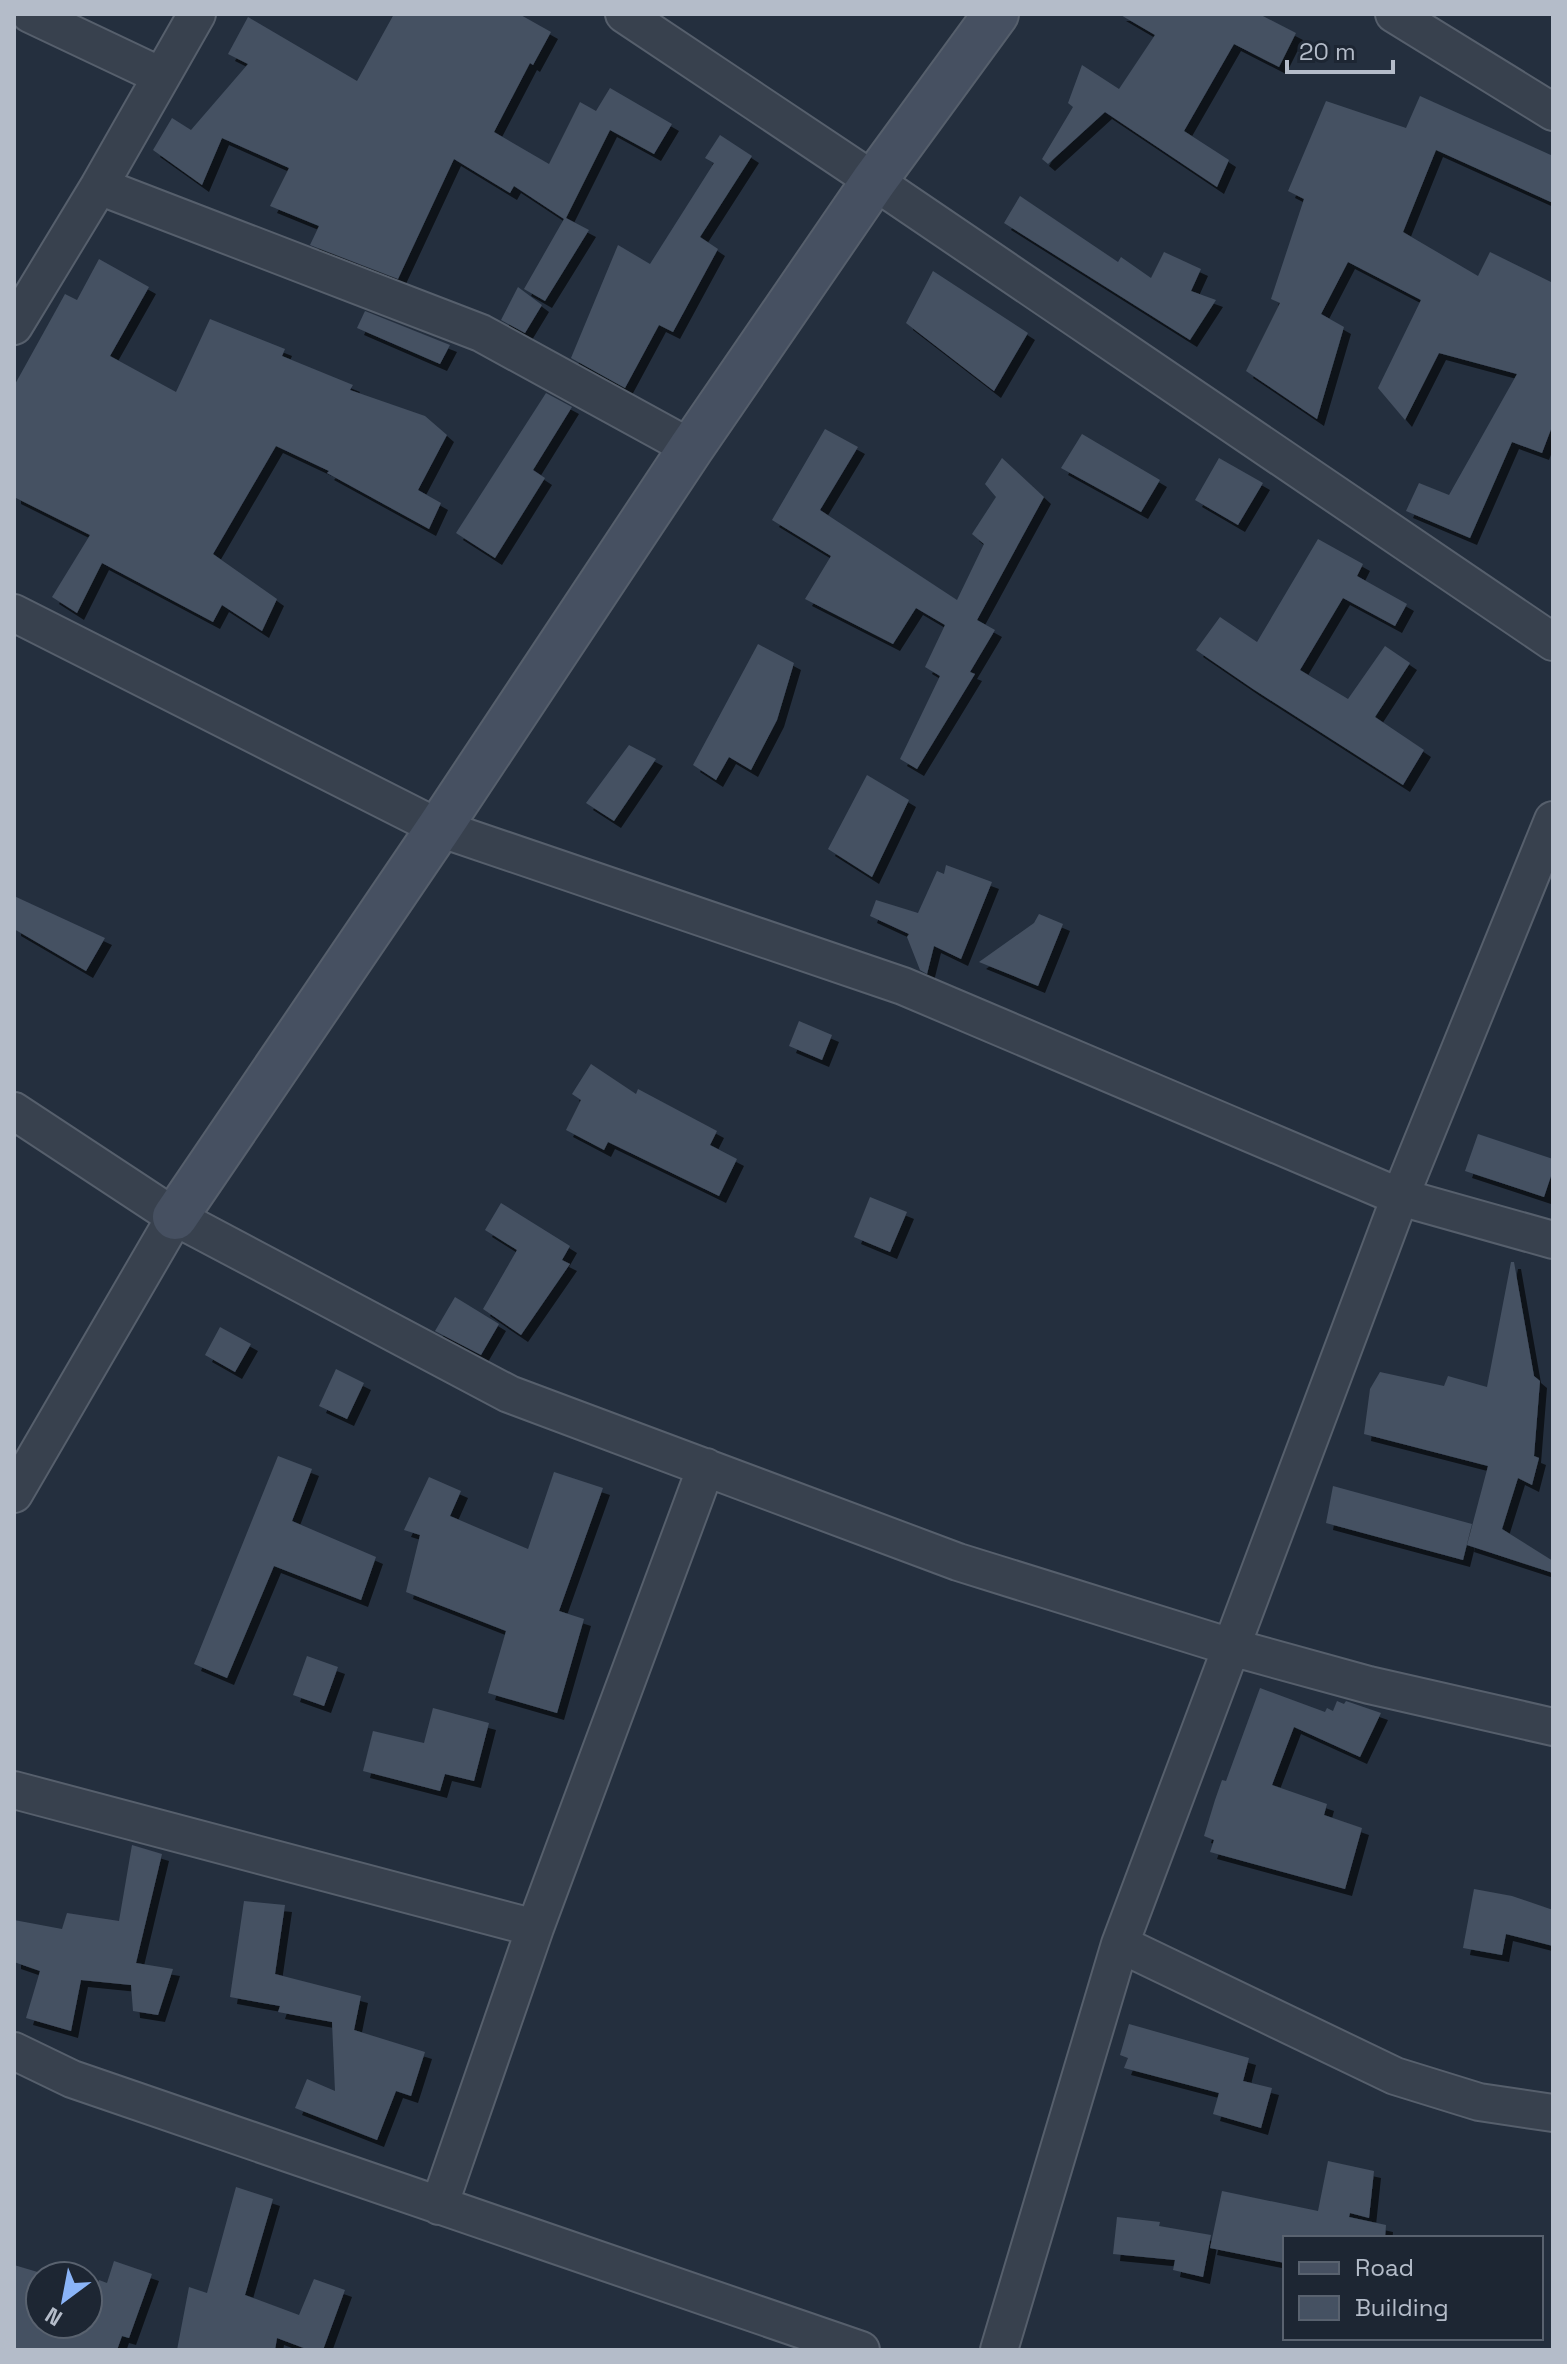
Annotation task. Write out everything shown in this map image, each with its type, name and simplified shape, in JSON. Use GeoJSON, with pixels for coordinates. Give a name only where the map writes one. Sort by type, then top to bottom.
{"type":"FeatureCollection","features":[{"type":"Feature","properties":{"kind":"street"},"geometry":{"type":"LineString","coordinates":[[30,14],[161,76]]}},
{"type":"Feature","properties":{"kind":"street"},"geometry":{"type":"LineString","coordinates":[[14,326],[99,186],[197,14]]}},
{"type":"Feature","properties":{"kind":"street"},"geometry":{"type":"LineString","coordinates":[[624,14],[1553,642]]}},
{"type":"Feature","properties":{"kind":"street"},"geometry":{"type":"LineString","coordinates":[[14,1494],[175,1217],[439,828],[691,448],[874,181],[996,14]]}},
{"type":"Feature","properties":{"kind":"street"},"geometry":{"type":"LineString","coordinates":[[1394,14],[1553,112]]}},
{"type":"Feature","properties":{"kind":"street"},"geometry":{"type":"LineString","coordinates":[[99,186],[481,333],[691,448]]}},
{"type":"Feature","properties":{"kind":"street"},"geometry":{"type":"LineString","coordinates":[[14,613],[439,828],[903,986],[1400,1197],[1553,1240]]}},
{"type":"Feature","properties":{"kind":"street"},"geometry":{"type":"LineString","coordinates":[[999,2350],[1120,1944],[1400,1197],[1553,820]]}},
{"type":"Feature","properties":{"kind":"street"},"geometry":{"type":"LineString","coordinates":[[14,1111],[175,1217],[509,1394],[958,1562],[1231,1647],[1369,1685],[1553,1727]]}},
{"type":"Feature","properties":{"kind":"street"},"geometry":{"type":"LineString","coordinates":[[439,2206],[535,1928],[706,1467]]}},
{"type":"Feature","properties":{"kind":"street"},"geometry":{"type":"LineString","coordinates":[[14,1790],[535,1928]]}},
{"type":"Feature","properties":{"kind":"street"},"geometry":{"type":"LineString","coordinates":[[1120,1944],[1395,2076],[1479,2102],[1553,2113]]}},
{"type":"Feature","properties":{"kind":"street"},"geometry":{"type":"LineString","coordinates":[[14,2051],[72,2079],[861,2350]]}},
{"type":"Feature","properties":{"kind":"building"},"geometry":{"type":"Polygon","coordinates":[[[394,14],[519,14],[551,32],[533,65],[530,63],[494,132],[549,164],[580,102],[596,111],[610,88],[672,124],[654,154],[610,130],[566,218],[589,230],[545,301],[524,289],[564,219],[514,186],[510,193],[454,159],[398,279],[310,245],[319,226],[270,206],[289,168],[222,138],[202,185],[153,150],[172,118],[191,130],[248,64],[228,54],[248,17],[357,81],[394,14]]]}},
{"type":"Feature","properties":{"kind":"building"},"geometry":{"type":"Polygon","coordinates":[[[1119,14],[1259,14],[1296,33],[1279,67],[1234,44],[1184,131],[1229,160],[1217,187],[1105,112],[1048,164],[1042,159],[1073,107],[1068,103],[1082,65],[1119,89],[1155,35],[1119,14]]]}},
{"type":"Feature","properties":{"kind":"building"},"geometry":{"type":"Polygon","coordinates":[[[1420,96],[1553,156],[1553,203],[1436,150],[1403,232],[1478,276],[1490,252],[1553,283],[1553,424],[1542,453],[1512,442],[1470,538],[1406,511],[1419,483],[1449,495],[1517,374],[1439,353],[1405,420],[1378,388],[1421,300],[1348,262],[1321,314],[1344,327],[1317,419],[1246,371],[1280,303],[1271,299],[1304,199],[1288,191],[1326,101],[1406,128],[1420,96]]]}},
{"type":"Feature","properties":{"kind":"building"},"geometry":{"type":"Polygon","coordinates":[[[720,135],[752,156],[700,237],[718,249],[673,332],[659,325],[625,388],[571,358],[618,245],[650,264],[714,163],[705,158],[720,135]]]}},
{"type":"Feature","properties":{"kind":"building"},"geometry":{"type":"Polygon","coordinates":[[[1020,196],[1118,262],[1121,257],[1151,278],[1164,252],[1201,269],[1191,291],[1216,300],[1190,340],[1004,223],[1020,196]]]}},
{"type":"Feature","properties":{"kind":"building"},"geometry":{"type":"Polygon","coordinates":[[[99,259],[149,287],[110,356],[176,392],[210,319],[285,349],[282,356],[353,385],[350,390],[425,416],[447,435],[418,490],[441,503],[429,529],[327,473],[329,471],[276,446],[213,554],[277,599],[262,631],[222,605],[213,622],[102,563],[77,613],[52,597],[90,535],[14,497],[14,386],[65,294],[77,300],[99,259]]]}},
{"type":"Feature","properties":{"kind":"building"},"geometry":{"type":"Polygon","coordinates":[[[933,271],[1028,333],[994,391],[906,323],[933,271]]]}},
{"type":"Feature","properties":{"kind":"building"},"geometry":{"type":"Polygon","coordinates":[[[518,287],[542,305],[525,333],[501,320],[518,287]]]}},
{"type":"Feature","properties":{"kind":"building"},"geometry":{"type":"Polygon","coordinates":[[[365,311],[450,345],[440,364],[357,328],[365,311]]]}},
{"type":"Feature","properties":{"kind":"building"},"geometry":{"type":"Polygon","coordinates":[[[546,393],[572,407],[533,470],[545,478],[495,558],[456,533],[546,393]]]}},
{"type":"Feature","properties":{"kind":"building"},"geometry":{"type":"Polygon","coordinates":[[[825,429],[858,447],[820,510],[957,600],[984,544],[972,534],[996,497],[985,484],[1002,458],[1044,497],[977,620],[995,630],[970,672],[975,674],[917,769],[900,759],[940,676],[925,667],[945,625],[916,608],[893,644],[805,599],[831,556],[772,520],[825,429]]]}},
{"type":"Feature","properties":{"kind":"building"},"geometry":{"type":"Polygon","coordinates":[[[1082,434],[1160,480],[1141,512],[1061,468],[1082,434]]]}},
{"type":"Feature","properties":{"kind":"building"},"geometry":{"type":"Polygon","coordinates":[[[1219,458],[1263,483],[1238,525],[1195,500],[1219,458]]]}},
{"type":"Feature","properties":{"kind":"building"},"geometry":{"type":"Polygon","coordinates":[[[1318,539],[1363,564],[1357,576],[1407,604],[1395,626],[1343,598],[1300,670],[1348,699],[1385,646],[1410,663],[1375,717],[1424,750],[1403,785],[1196,650],[1220,617],[1257,642],[1318,539]]]}},
{"type":"Feature","properties":{"kind":"building"},"geometry":{"type":"Polygon","coordinates":[[[758,644],[794,663],[777,720],[751,770],[729,757],[716,780],[693,765],[758,644]]]}},
{"type":"Feature","properties":{"kind":"building"},"geometry":{"type":"Polygon","coordinates":[[[629,745],[656,759],[614,821],[586,803],[629,745]]]}},
{"type":"Feature","properties":{"kind":"building"},"geometry":{"type":"Polygon","coordinates":[[[867,775],[909,800],[872,877],[828,849],[867,775]]]}},
{"type":"Feature","properties":{"kind":"building"},"geometry":{"type":"Polygon","coordinates":[[[946,865],[992,882],[961,959],[934,946],[927,974],[920,970],[907,937],[909,934],[870,916],[876,900],[918,913],[937,871],[944,874],[946,865]]]}},
{"type":"Feature","properties":{"kind":"building"},"geometry":{"type":"Polygon","coordinates":[[[14,896],[105,938],[86,971],[14,929],[14,896]]]}},
{"type":"Feature","properties":{"kind":"building"},"geometry":{"type":"Polygon","coordinates":[[[1039,914],[1063,924],[1038,986],[979,962],[1034,923],[1039,914]]]}},
{"type":"Feature","properties":{"kind":"building"},"geometry":{"type":"Polygon","coordinates":[[[799,1021],[832,1035],[822,1060],[789,1046],[799,1021]]]}},
{"type":"Feature","properties":{"kind":"building"},"geometry":{"type":"Polygon","coordinates":[[[591,1064],[636,1094],[638,1089],[717,1131],[710,1145],[737,1159],[719,1196],[608,1142],[604,1150],[566,1130],[581,1100],[572,1094],[591,1064]]]}},
{"type":"Feature","properties":{"kind":"building"},"geometry":{"type":"Polygon","coordinates":[[[1478,1134],[1553,1159],[1553,1170],[1544,1197],[1465,1171],[1478,1134]]]}},
{"type":"Feature","properties":{"kind":"building"},"geometry":{"type":"Polygon","coordinates":[[[870,1197],[907,1212],[890,1252],[854,1237],[870,1197]]]}},
{"type":"Feature","properties":{"kind":"building"},"geometry":{"type":"Polygon","coordinates":[[[501,1203],[570,1246],[562,1260],[570,1264],[521,1335],[483,1309],[517,1250],[485,1230],[501,1203]]]}},
{"type":"Feature","properties":{"kind":"building"},"geometry":{"type":"Polygon","coordinates":[[[1511,1262],[1514,1262],[1534,1376],[1540,1381],[1534,1456],[1539,1458],[1532,1485],[1518,1478],[1502,1529],[1553,1561],[1553,1573],[1467,1545],[1488,1466],[1364,1434],[1370,1389],[1380,1372],[1444,1386],[1448,1376],[1487,1387],[1511,1262]]]}},
{"type":"Feature","properties":{"kind":"building"},"geometry":{"type":"Polygon","coordinates":[[[455,1297],[499,1324],[481,1355],[435,1331],[455,1297]]]}},
{"type":"Feature","properties":{"kind":"building"},"geometry":{"type":"Polygon","coordinates":[[[220,1327],[251,1344],[235,1372],[205,1355],[220,1327]]]}},
{"type":"Feature","properties":{"kind":"building"},"geometry":{"type":"Polygon","coordinates":[[[336,1369],[364,1383],[347,1419],[319,1406],[336,1369]]]}},
{"type":"Feature","properties":{"kind":"building"},"geometry":{"type":"Polygon","coordinates":[[[278,1456],[312,1469],[292,1521],[376,1557],[361,1600],[274,1566],[227,1678],[194,1664],[278,1456]]]}},
{"type":"Feature","properties":{"kind":"building"},"geometry":{"type":"Polygon","coordinates":[[[554,1472],[603,1488],[559,1611],[584,1619],[557,1713],[488,1693],[506,1631],[406,1592],[420,1535],[404,1530],[429,1477],[461,1491],[450,1516],[528,1549],[554,1472]]]}},
{"type":"Feature","properties":{"kind":"building"},"geometry":{"type":"Polygon","coordinates":[[[1333,1486],[1472,1524],[1463,1560],[1326,1523],[1333,1486]]]}},
{"type":"Feature","properties":{"kind":"building"},"geometry":{"type":"Polygon","coordinates":[[[307,1656],[338,1667],[324,1706],[293,1695],[307,1656]]]}},
{"type":"Feature","properties":{"kind":"building"},"geometry":{"type":"Polygon","coordinates":[[[1260,1688],[1325,1712],[1327,1708],[1333,1711],[1337,1701],[1344,1704],[1346,1701],[1381,1713],[1360,1757],[1294,1727],[1272,1785],[1327,1804],[1324,1815],[1362,1828],[1345,1889],[1210,1852],[1214,1840],[1204,1836],[1222,1780],[1226,1781],[1260,1688]]]}},
{"type":"Feature","properties":{"kind":"building"},"geometry":{"type":"Polygon","coordinates":[[[433,1708],[489,1723],[474,1781],[445,1774],[440,1791],[363,1771],[373,1731],[424,1743],[433,1708]]]}},
{"type":"Feature","properties":{"kind":"building"},"geometry":{"type":"Polygon","coordinates":[[[132,1845],[162,1854],[136,1963],[173,1969],[158,2015],[133,2011],[131,1985],[81,1980],[71,2031],[26,2018],[40,1971],[14,1962],[14,1920],[62,1929],[67,1913],[119,1921],[132,1845]]]}},
{"type":"Feature","properties":{"kind":"building"},"geometry":{"type":"Polygon","coordinates":[[[1474,1889],[1512,1896],[1553,1910],[1553,1946],[1506,1934],[1502,1955],[1463,1948],[1474,1889]]]}},
{"type":"Feature","properties":{"kind":"building"},"geometry":{"type":"Polygon","coordinates":[[[244,1901],[285,1905],[275,1974],[361,1996],[354,2030],[425,2052],[411,2096],[396,2091],[377,2140],[295,2108],[307,2079],[335,2091],[332,2022],[278,2012],[280,2006],[230,1997],[244,1901]]]}},
{"type":"Feature","properties":{"kind":"building"},"geometry":{"type":"Polygon","coordinates":[[[1129,2024],[1249,2058],[1243,2081],[1272,2088],[1261,2128],[1213,2114],[1219,2093],[1124,2068],[1128,2058],[1120,2055],[1129,2024]]]}},
{"type":"Feature","properties":{"kind":"building"},"geometry":{"type":"Polygon","coordinates":[[[1328,2161],[1374,2171],[1369,2218],[1350,2213],[1349,2217],[1386,2225],[1385,2236],[1283,2236],[1283,2263],[1210,2248],[1222,2191],[1318,2211],[1328,2161]]]}},
{"type":"Feature","properties":{"kind":"building"},"geometry":{"type":"Polygon","coordinates":[[[236,2187],[273,2199],[245,2295],[299,2315],[314,2279],[345,2290],[323,2350],[309,2350],[277,2338],[275,2350],[177,2350],[189,2287],[207,2293],[236,2187]]]}},
{"type":"Feature","properties":{"kind":"building"},"geometry":{"type":"Polygon","coordinates":[[[1117,2217],[1160,2222],[1159,2226],[1211,2235],[1203,2277],[1173,2270],[1175,2260],[1113,2254],[1117,2217]]]}},
{"type":"Feature","properties":{"kind":"building"},"geometry":{"type":"Polygon","coordinates":[[[114,2261],[152,2274],[129,2338],[122,2336],[117,2350],[14,2350],[14,2265],[24,2268],[24,2340],[104,2340],[104,2282],[107,2283],[114,2261]]]}}]}
